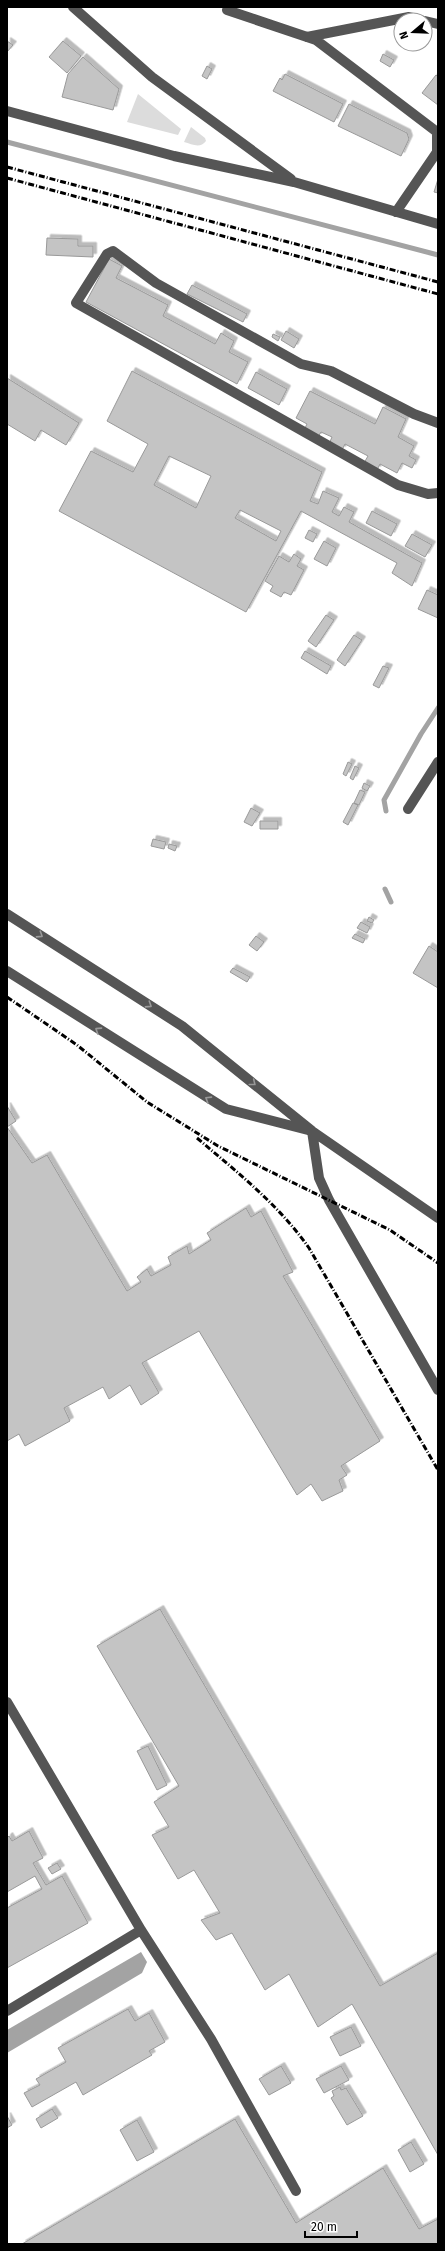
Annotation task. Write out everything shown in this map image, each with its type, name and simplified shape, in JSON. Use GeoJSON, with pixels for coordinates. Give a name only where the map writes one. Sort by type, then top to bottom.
{"type":"FeatureCollection","features":[{"type":"Feature","properties":{"kind":"street"},"geometry":{"type":"LineString","coordinates":[[73,7],[152,77],[294,182]]}},
{"type":"Feature","properties":{"kind":"street"},"geometry":{"type":"LineString","coordinates":[[227,10],[316,40],[437,132],[438,152],[396,212]]}},
{"type":"Feature","properties":{"kind":"street"},"geometry":{"type":"LineString","coordinates":[[306,37],[393,20]]}},
{"type":"Feature","properties":{"kind":"street"},"geometry":{"type":"LineString","coordinates":[[7,111],[174,156],[294,182],[438,224]]}},
{"type":"Feature","properties":{"kind":"street"},"geometry":{"type":"LineString","coordinates":[[438,423],[414,414],[331,371],[302,364],[156,282],[113,251],[107,254],[76,304],[398,485],[428,494],[438,493]]}},
{"type":"Feature","properties":{"kind":"street"},"geometry":{"type":"LineString","coordinates":[[408,809],[438,762]]}},
{"type":"Feature","properties":{"kind":"street"},"geometry":{"type":"LineString","coordinates":[[7,914],[182,1026],[312,1131],[438,1218]]}},
{"type":"Feature","properties":{"kind":"street"},"geometry":{"type":"LineString","coordinates":[[7,971],[226,1110],[312,1131]]}},
{"type":"Feature","properties":{"kind":"street"},"geometry":{"type":"LineString","coordinates":[[312,1131],[319,1178],[329,1200],[438,1390]]}},
{"type":"Feature","properties":{"kind":"street"},"geometry":{"type":"LineString","coordinates":[[7,1702],[141,1930],[212,2039],[296,2191]]}},
{"type":"Feature","properties":{"kind":"street"},"geometry":{"type":"LineString","coordinates":[[7,2011],[141,1930]]}},
{"type":"Feature","properties":{"kind":"shaded area"},"geometry":{"type":"Polygon","coordinates":[[[138,94],[181,129],[178,135],[127,122],[138,94]]]}},
{"type":"Feature","properties":{"kind":"shaded area"},"geometry":{"type":"Polygon","coordinates":[[[191,127],[205,138],[206,141],[204,143],[201,145],[196,145],[184,142],[191,127]]]}},
{"type":"Feature","properties":{"kind":"shaded area"},"geometry":{"type":"Polygon","coordinates":[[[141,1952],[147,1962],[142,1973],[7,2053],[7,2030],[141,1952]]]}},
{"type":"Feature","properties":{"kind":"building"},"geometry":{"type":"Polygon","coordinates":[[[7,41],[13,45],[7,52],[7,41]]]}},
{"type":"Feature","properties":{"kind":"building"},"geometry":{"type":"Polygon","coordinates":[[[63,41],[81,56],[67,73],[49,57],[63,41]]]}},
{"type":"Feature","properties":{"kind":"building"},"geometry":{"type":"Polygon","coordinates":[[[383,54],[394,60],[390,67],[380,61],[383,54]]]}},
{"type":"Feature","properties":{"kind":"building"},"geometry":{"type":"Polygon","coordinates":[[[83,57],[119,89],[113,110],[62,97],[68,74],[83,57]]]}},
{"type":"Feature","properties":{"kind":"building"},"geometry":{"type":"Polygon","coordinates":[[[207,66],[212,69],[207,79],[202,76],[207,66]]]}},
{"type":"Feature","properties":{"kind":"building"},"geometry":{"type":"Polygon","coordinates":[[[285,74],[343,104],[334,122],[273,91],[280,78],[282,80],[285,74]]]}},
{"type":"Feature","properties":{"kind":"building"},"geometry":{"type":"Polygon","coordinates":[[[436,75],[438,77],[438,105],[422,93],[436,75]]]}},
{"type":"Feature","properties":{"kind":"building"},"geometry":{"type":"Polygon","coordinates":[[[349,104],[407,133],[409,139],[401,156],[338,126],[349,104]]]}},
{"type":"Feature","properties":{"kind":"building"},"geometry":{"type":"Polygon","coordinates":[[[438,179],[438,193],[434,192],[438,179]]]}},
{"type":"Feature","properties":{"kind":"building"},"geometry":{"type":"Polygon","coordinates":[[[47,238],[78,239],[78,246],[93,246],[93,257],[46,255],[47,238]]]}},
{"type":"Feature","properties":{"kind":"building"},"geometry":{"type":"Polygon","coordinates":[[[109,259],[122,266],[116,278],[168,305],[163,316],[215,344],[221,333],[234,341],[229,352],[248,362],[237,384],[86,302],[109,259]]]}},
{"type":"Feature","properties":{"kind":"building"},"geometry":{"type":"Polygon","coordinates":[[[192,285],[247,314],[243,322],[187,294],[192,285]]]}},
{"type":"Feature","properties":{"kind":"building"},"geometry":{"type":"Polygon","coordinates":[[[286,331],[299,339],[294,348],[281,340],[286,331]]]}},
{"type":"Feature","properties":{"kind":"building"},"geometry":{"type":"Polygon","coordinates":[[[273,334],[280,337],[278,341],[272,337],[273,334]]]}},
{"type":"Feature","properties":{"kind":"building"},"geometry":{"type":"Polygon","coordinates":[[[132,371],[322,472],[310,501],[318,504],[323,491],[339,498],[332,512],[339,516],[344,507],[354,512],[349,522],[422,563],[412,586],[392,573],[397,563],[301,511],[246,612],[59,511],[91,451],[133,472],[148,444],[107,421],[132,371]],[[169,456],[154,485],[196,508],[211,476],[169,456]],[[240,510],[235,518],[276,541],[281,531],[240,510]]]}},
{"type":"Feature","properties":{"kind":"building"},"geometry":{"type":"Polygon","coordinates":[[[256,372],[287,389],[279,405],[248,388],[256,372]]]}},
{"type":"Feature","properties":{"kind":"building"},"geometry":{"type":"Polygon","coordinates":[[[7,378],[79,423],[66,445],[41,430],[35,441],[7,424],[7,378]]]}},
{"type":"Feature","properties":{"kind":"building"},"geometry":{"type":"Polygon","coordinates":[[[310,391],[375,424],[383,407],[406,419],[398,437],[414,446],[409,456],[416,460],[412,468],[402,463],[397,473],[380,464],[377,470],[364,463],[368,456],[345,444],[342,450],[329,444],[332,437],[321,432],[318,437],[304,430],[307,424],[296,418],[310,391]]]}},
{"type":"Feature","properties":{"kind":"building"},"geometry":{"type":"Polygon","coordinates":[[[372,511],[397,524],[391,536],[366,523],[372,511]]]}},
{"type":"Feature","properties":{"kind":"building"},"geometry":{"type":"Polygon","coordinates":[[[309,530],[317,534],[313,542],[305,538],[309,530]]]}},
{"type":"Feature","properties":{"kind":"building"},"geometry":{"type":"Polygon","coordinates":[[[412,534],[432,545],[425,557],[405,546],[412,534]]]}},
{"type":"Feature","properties":{"kind":"building"},"geometry":{"type":"Polygon","coordinates":[[[324,541],[336,548],[327,566],[314,559],[324,541]]]}},
{"type":"Feature","properties":{"kind":"building"},"geometry":{"type":"Polygon","coordinates":[[[294,554],[301,559],[297,566],[304,570],[291,595],[284,592],[281,597],[270,591],[273,586],[265,581],[279,556],[289,562],[294,554]]]}},
{"type":"Feature","properties":{"kind":"building"},"geometry":{"type":"Polygon","coordinates":[[[427,590],[438,595],[438,618],[418,609],[427,590]]]}},
{"type":"Feature","properties":{"kind":"building"},"geometry":{"type":"Polygon","coordinates":[[[326,615],[334,620],[316,647],[308,641],[326,615]]]}},
{"type":"Feature","properties":{"kind":"building"},"geometry":{"type":"Polygon","coordinates":[[[354,635],[362,640],[345,666],[337,660],[354,635]]]}},
{"type":"Feature","properties":{"kind":"building"},"geometry":{"type":"Polygon","coordinates":[[[305,651],[331,666],[327,674],[301,658],[305,651]]]}},
{"type":"Feature","properties":{"kind":"building"},"geometry":{"type":"Polygon","coordinates":[[[383,666],[389,668],[379,688],[373,685],[383,666]]]}},
{"type":"Feature","properties":{"kind":"building"},"geometry":{"type":"Polygon","coordinates":[[[348,762],[352,764],[346,776],[343,774],[348,762]]]}},
{"type":"Feature","properties":{"kind":"building"},"geometry":{"type":"Polygon","coordinates":[[[355,766],[359,768],[353,780],[350,778],[355,766]]]}},
{"type":"Feature","properties":{"kind":"building"},"geometry":{"type":"Polygon","coordinates":[[[364,783],[370,786],[367,791],[362,788],[364,783]]]}},
{"type":"Feature","properties":{"kind":"building"},"geometry":{"type":"Polygon","coordinates":[[[360,790],[365,792],[359,805],[354,803],[360,790]]]}},
{"type":"Feature","properties":{"kind":"building"},"geometry":{"type":"Polygon","coordinates":[[[353,803],[358,805],[348,825],[343,822],[353,803]]]}},
{"type":"Feature","properties":{"kind":"building"},"geometry":{"type":"Polygon","coordinates":[[[251,808],[260,813],[252,826],[244,822],[251,808]]]}},
{"type":"Feature","properties":{"kind":"building"},"geometry":{"type":"Polygon","coordinates":[[[260,821],[278,821],[278,829],[260,829],[260,821]]]}},
{"type":"Feature","properties":{"kind":"building"},"geometry":{"type":"Polygon","coordinates":[[[153,839],[166,842],[164,849],[151,846],[153,839]]]}},
{"type":"Feature","properties":{"kind":"building"},"geometry":{"type":"Polygon","coordinates":[[[169,844],[177,846],[175,851],[168,848],[169,844]]]}},
{"type":"Feature","properties":{"kind":"building"},"geometry":{"type":"Polygon","coordinates":[[[369,917],[374,920],[372,923],[367,921],[369,917]]]}},
{"type":"Feature","properties":{"kind":"building"},"geometry":{"type":"Polygon","coordinates":[[[361,922],[370,927],[367,933],[357,928],[361,922]]]}},
{"type":"Feature","properties":{"kind":"building"},"geometry":{"type":"Polygon","coordinates":[[[355,934],[365,939],[363,943],[352,938],[355,934]]]}},
{"type":"Feature","properties":{"kind":"building"},"geometry":{"type":"Polygon","coordinates":[[[256,936],[264,942],[257,951],[249,945],[256,936]]]}},
{"type":"Feature","properties":{"kind":"building"},"geometry":{"type":"Polygon","coordinates":[[[429,946],[438,952],[438,988],[413,973],[429,946]]]}},
{"type":"Feature","properties":{"kind":"building"},"geometry":{"type":"Polygon","coordinates":[[[233,968],[250,977],[247,982],[230,972],[233,968]]]}},
{"type":"Feature","properties":{"kind":"building"},"geometry":{"type":"Polygon","coordinates":[[[7,1106],[16,1121],[7,1127],[7,1106]]]}},
{"type":"Feature","properties":{"kind":"building"},"geometry":{"type":"Polygon","coordinates":[[[7,1127],[32,1163],[47,1155],[127,1291],[141,1282],[137,1277],[147,1269],[151,1276],[171,1265],[168,1257],[187,1246],[189,1254],[211,1240],[207,1233],[246,1208],[251,1217],[261,1211],[293,1272],[283,1276],[380,1441],[341,1466],[347,1475],[339,1480],[343,1491],[322,1501],[311,1484],[297,1495],[199,1331],[142,1363],[159,1393],[141,1405],[130,1385],[109,1399],[103,1387],[64,1408],[70,1421],[25,1446],[19,1434],[7,1441],[7,1127]]]}},
{"type":"Feature","properties":{"kind":"building"},"geometry":{"type":"Polygon","coordinates":[[[160,1609],[380,1986],[438,1953],[438,2155],[352,2004],[318,2027],[289,1974],[265,1990],[232,1933],[216,1940],[201,1920],[220,1913],[194,1870],[178,1879],[152,1835],[169,1827],[154,1802],[179,1786],[97,1646],[160,1609]]]}},
{"type":"Feature","properties":{"kind":"building"},"geometry":{"type":"Polygon","coordinates":[[[148,1746],[167,1785],[157,1790],[137,1751],[148,1746]]]}},
{"type":"Feature","properties":{"kind":"building"},"geometry":{"type":"Polygon","coordinates":[[[29,1831],[43,1858],[33,1863],[46,1885],[62,1876],[88,1923],[7,1968],[7,1908],[42,1889],[35,1876],[7,1892],[7,1838],[9,1836],[12,1841],[29,1831]]]}},
{"type":"Feature","properties":{"kind":"building"},"geometry":{"type":"Polygon","coordinates":[[[57,1863],[61,1869],[52,1874],[48,1868],[57,1863]]]}},
{"type":"Feature","properties":{"kind":"building"},"geometry":{"type":"Polygon","coordinates":[[[128,2009],[135,2021],[149,2013],[165,2042],[149,2051],[152,2055],[83,2095],[76,2082],[32,2107],[24,2093],[40,2085],[36,2079],[66,2062],[58,2048],[128,2009]]]}},
{"type":"Feature","properties":{"kind":"building"},"geometry":{"type":"Polygon","coordinates":[[[351,2027],[361,2046],[340,2056],[330,2037],[351,2027]]]}},
{"type":"Feature","properties":{"kind":"building"},"geometry":{"type":"Polygon","coordinates":[[[281,2066],[291,2083],[269,2095],[259,2079],[281,2066]]]}},
{"type":"Feature","properties":{"kind":"building"},"geometry":{"type":"Polygon","coordinates":[[[341,2066],[349,2080],[324,2093],[316,2079],[341,2066]]]}},
{"type":"Feature","properties":{"kind":"building"},"geometry":{"type":"Polygon","coordinates":[[[340,2087],[341,2090],[346,2088],[363,2116],[347,2125],[331,2098],[334,2096],[332,2091],[340,2087]]]}},
{"type":"Feature","properties":{"kind":"building"},"geometry":{"type":"Polygon","coordinates":[[[52,2109],[58,2118],[41,2128],[36,2119],[52,2109]]]}},
{"type":"Feature","properties":{"kind":"building"},"geometry":{"type":"Polygon","coordinates":[[[7,2116],[12,2125],[7,2128],[7,2116]]]}},
{"type":"Feature","properties":{"kind":"building"},"geometry":{"type":"Polygon","coordinates":[[[235,2119],[296,2223],[383,2168],[419,2229],[438,2219],[438,2244],[22,2244],[235,2119]]]}},
{"type":"Feature","properties":{"kind":"building"},"geometry":{"type":"Polygon","coordinates":[[[137,2120],[154,2152],[137,2161],[120,2130],[137,2120]]]}},
{"type":"Feature","properties":{"kind":"building"},"geometry":{"type":"Polygon","coordinates":[[[411,2142],[424,2164],[410,2172],[398,2150],[411,2142]]]}},
{"type":"Feature","properties":{"kind":"waterway"},"geometry":{"type":"LineString","coordinates":[[7,142],[438,255]]}},
{"type":"Feature","properties":{"kind":"waterway"},"geometry":{"type":"LineString","coordinates":[[386,811],[384,800],[421,734],[438,708]]}},
{"type":"Feature","properties":{"kind":"waterway"},"geometry":{"type":"LineString","coordinates":[[385,889],[391,902]]}},
{"type":"Feature","properties":{"kind":"railway"},"geometry":{"type":"LineString","coordinates":[[7,167],[438,282]]}},
{"type":"Feature","properties":{"kind":"railway"},"geometry":{"type":"LineString","coordinates":[[7,178],[438,294]]}},
{"type":"Feature","properties":{"kind":"railway"},"geometry":{"type":"LineString","coordinates":[[7,997],[77,1045],[147,1102],[218,1146],[390,1230],[438,1263]]}},
{"type":"Feature","properties":{"kind":"railway"},"geometry":{"type":"LineString","coordinates":[[197,1138],[271,1203],[309,1248],[438,1470]]}}]}
